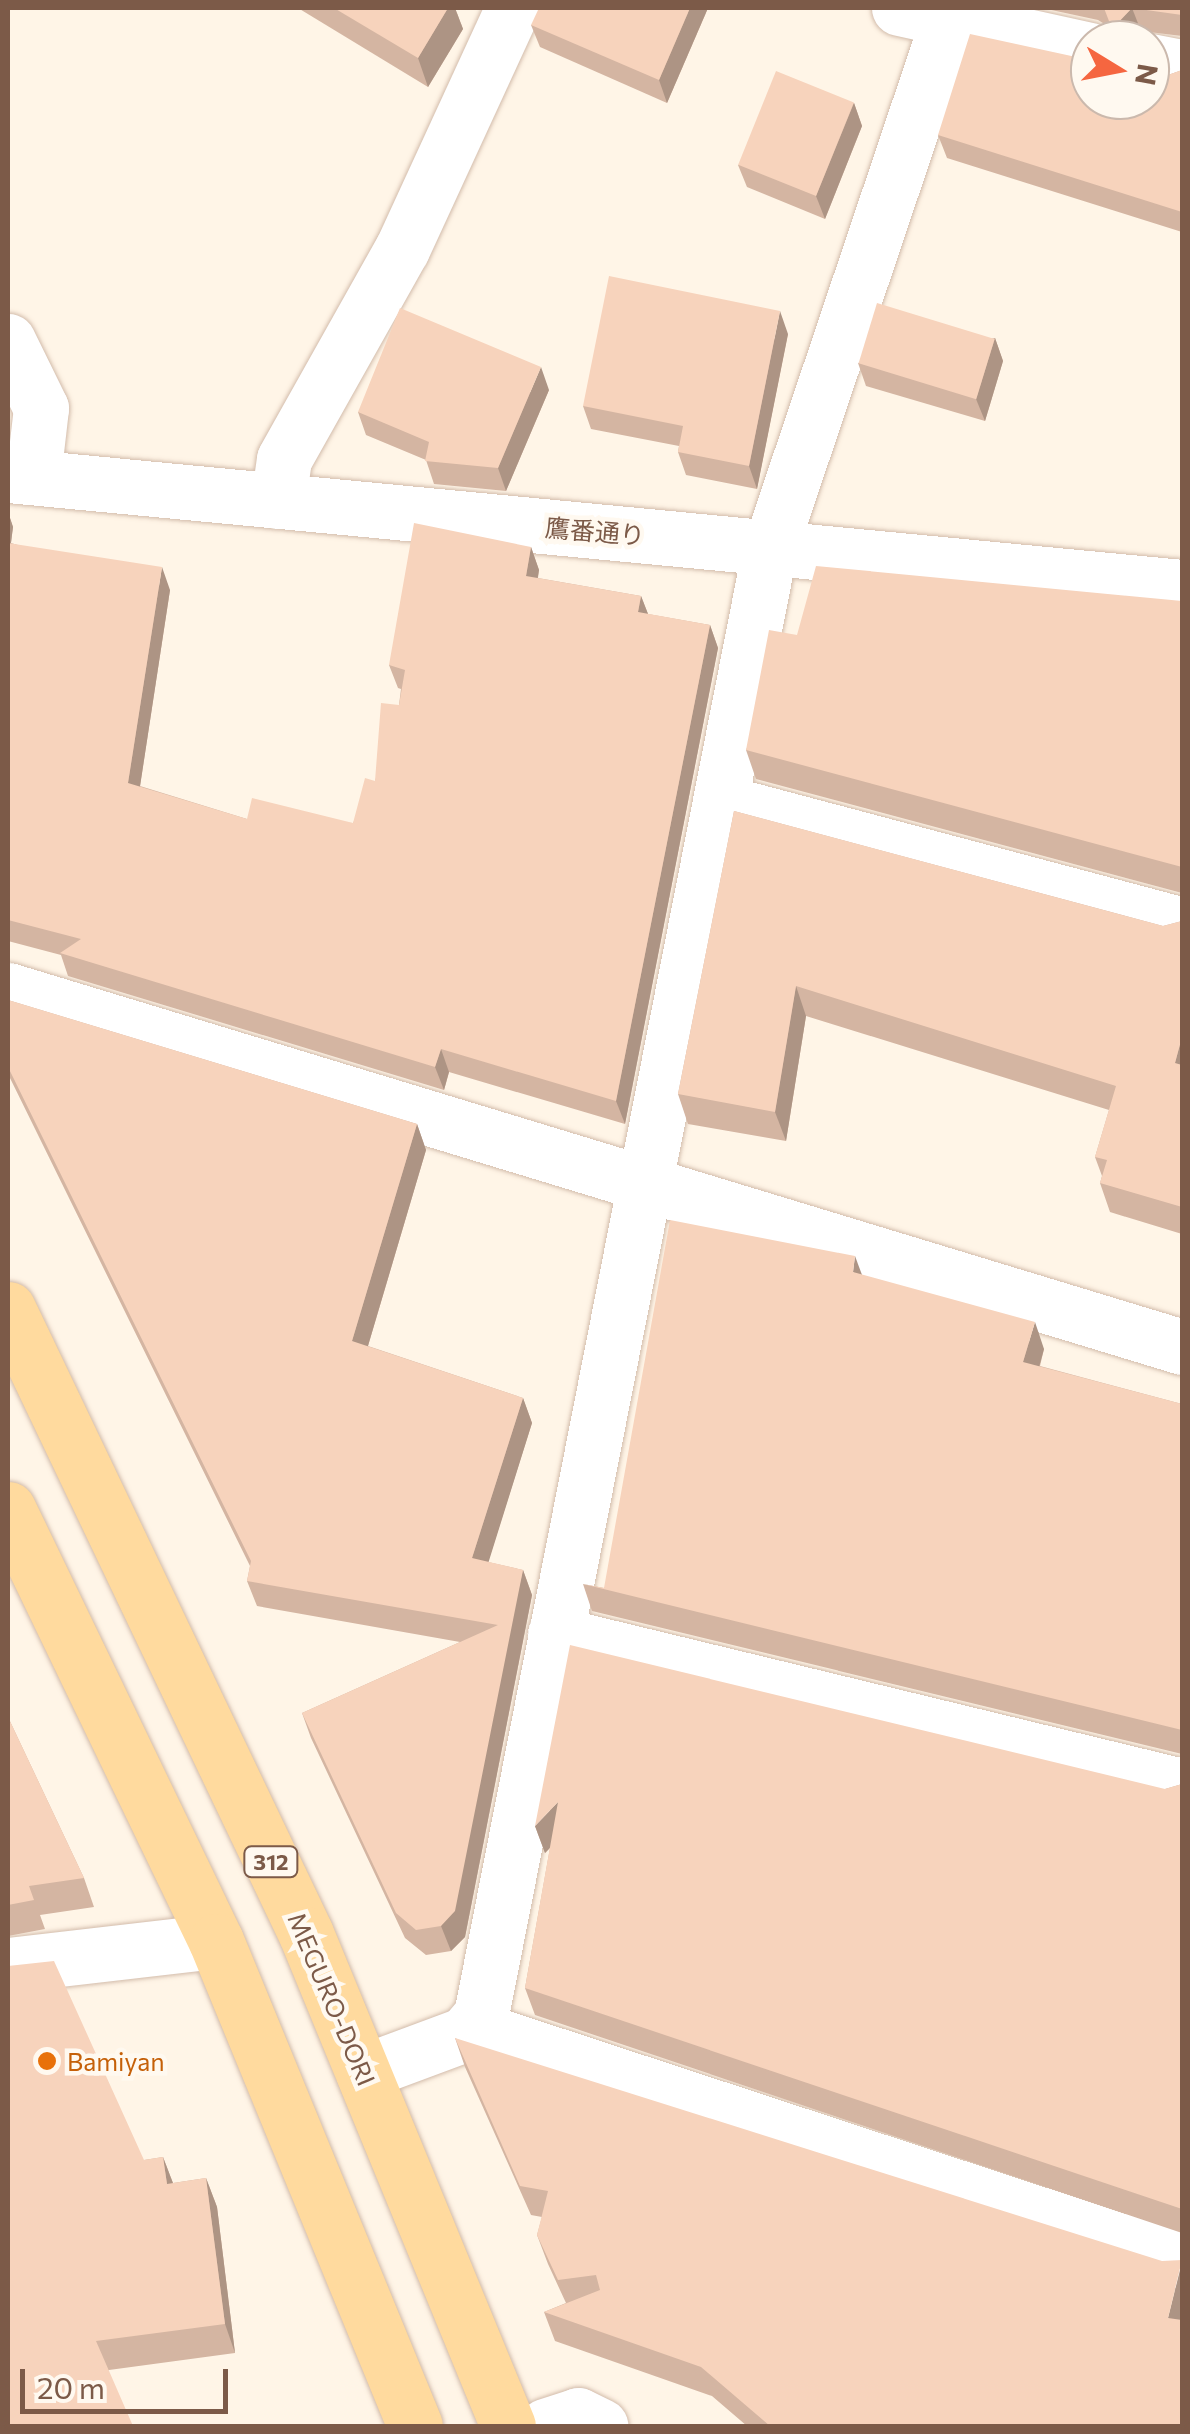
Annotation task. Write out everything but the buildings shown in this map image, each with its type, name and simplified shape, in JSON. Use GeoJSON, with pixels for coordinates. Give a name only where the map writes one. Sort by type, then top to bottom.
{"type":"FeatureCollection","features":[{"type":"Feature","properties":{"kind":"main road","name":"MEGURO-DORI"},"geometry":{"type":"LineString","coordinates":[[8,1308],[363,2072],[508,2426]]}},
{"type":"Feature","properties":{"kind":"main road"},"geometry":{"type":"LineString","coordinates":[[8,1509],[216,1941],[415,2426]]}},
{"type":"Feature","properties":{"kind":"street"},"geometry":{"type":"LineString","coordinates":[[278,501],[284,460],[402,249],[512,8]]}},
{"type":"Feature","properties":{"kind":"street"},"geometry":{"type":"LineString","coordinates":[[474,2028],[650,1189],[770,548],[932,13],[1070,45]]}},
{"type":"Feature","properties":{"kind":"street"},"geometry":{"type":"LineString","coordinates":[[8,341],[41,408],[20,476]]}},
{"type":"Feature","properties":{"kind":"street","name":"鷹番通り"},"geometry":{"type":"LineString","coordinates":[[20,476],[1182,587]]}},
{"type":"Feature","properties":{"kind":"street"},"geometry":{"type":"LineString","coordinates":[[721,802],[1182,926]]}},
{"type":"Feature","properties":{"kind":"street"},"geometry":{"type":"LineString","coordinates":[[8,990],[650,1189],[1182,1347]]}},
{"type":"Feature","properties":{"kind":"street"},"geometry":{"type":"LineString","coordinates":[[556,1634],[1182,1786]]}},
{"type":"Feature","properties":{"kind":"street"},"geometry":{"type":"LineString","coordinates":[[8,1965],[216,1941]]}},
{"type":"Feature","properties":{"kind":"street"},"geometry":{"type":"LineString","coordinates":[[363,2072],[474,2028],[1182,2261]]}},
{"type":"Feature","properties":{"kind":"street"},"geometry":{"type":"LineString","coordinates":[[545,2426],[578,2416],[601,2426]]}},
{"type":"Feature","properties":{"kind":"place","name":"Bamiyan"},"geometry":{"type":"Point","coordinates":[47,2061]}}]}
